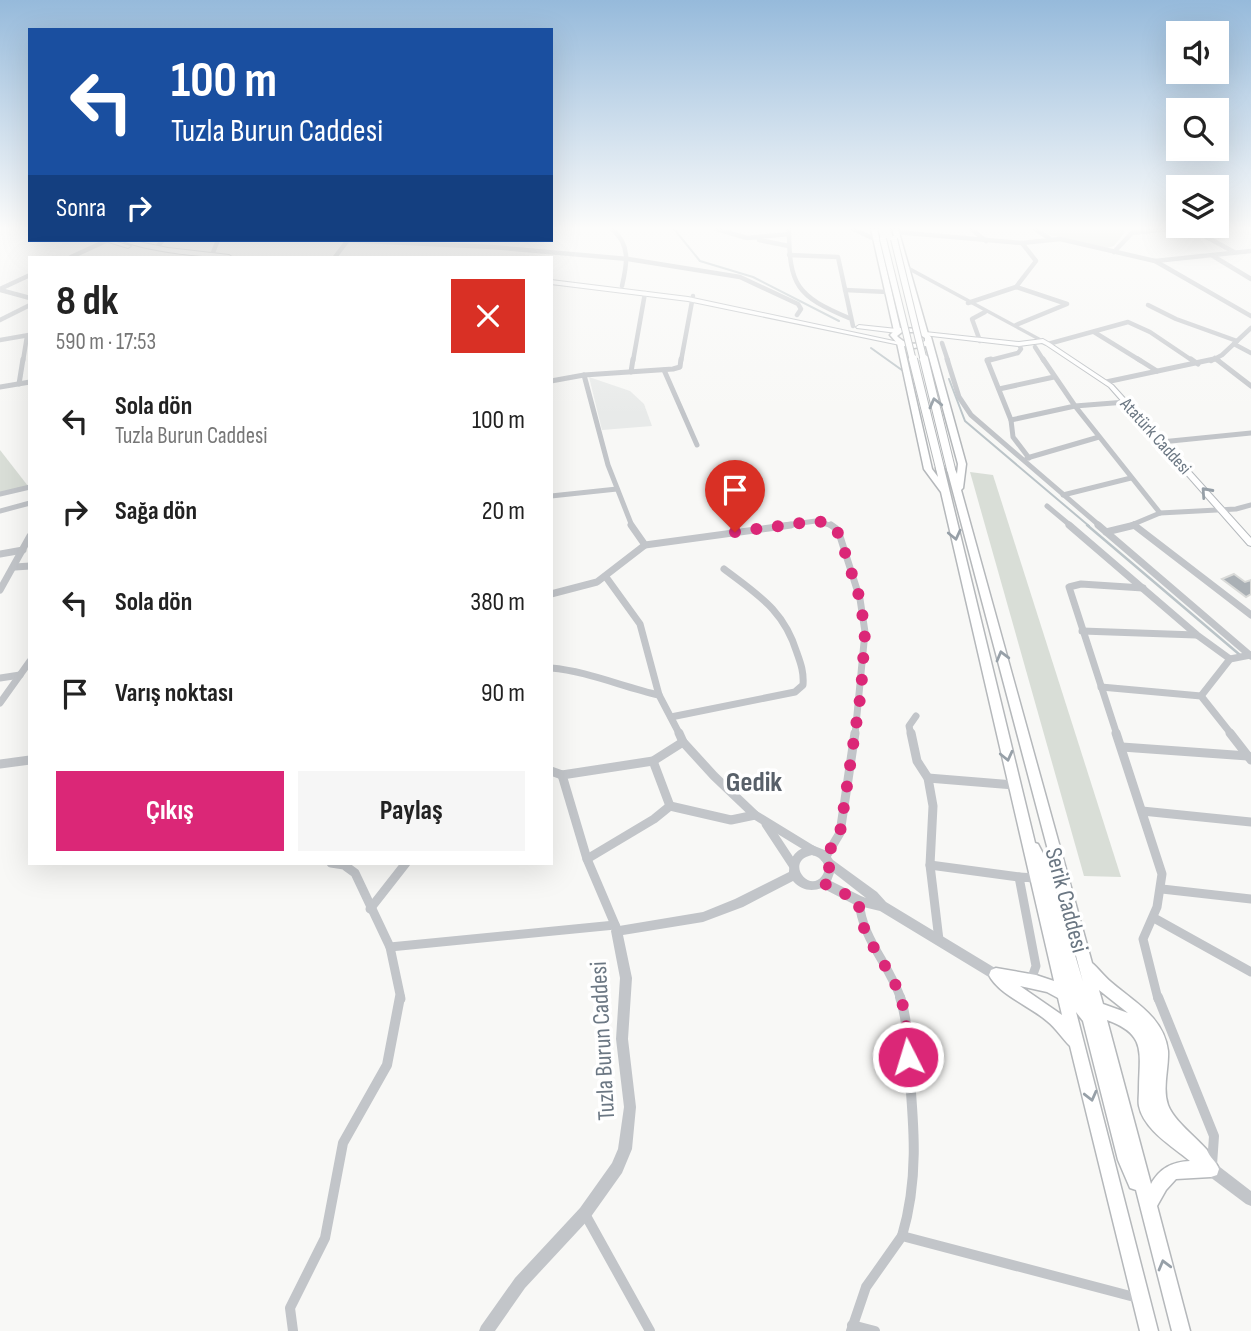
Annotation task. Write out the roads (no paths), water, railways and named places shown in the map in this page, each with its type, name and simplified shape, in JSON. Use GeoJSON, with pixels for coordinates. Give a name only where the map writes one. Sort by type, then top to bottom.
{"type":"FeatureCollection","features":[{"type":"Feature","properties":{"kind":"highway"},"geometry":{"type":"LineString","coordinates":[[895,291],[946,468]]}},
{"type":"Feature","properties":{"kind":"highway"},"geometry":{"type":"LineString","coordinates":[[907,291],[946,468]]}},
{"type":"Feature","properties":{"kind":"highway"},"geometry":{"type":"LineString","coordinates":[[913,291],[927,338],[962,464],[952,494],[928,469],[900,343],[893,335],[897,331],[911,330],[927,338]]}},
{"type":"Feature","properties":{"kind":"highway"},"geometry":{"type":"LineString","coordinates":[[888,292],[897,331]]}},
{"type":"Feature","properties":{"kind":"highway"},"geometry":{"type":"LineString","coordinates":[[900,343],[916,346],[927,338]]}},
{"type":"Feature","properties":{"kind":"highway","name":"Serik Caddesi"},"geometry":{"type":"LineString","coordinates":[[946,468],[1014,785],[1063,990]]}},
{"type":"Feature","properties":{"kind":"highway","name":"Serik Caddesi"},"geometry":{"type":"LineString","coordinates":[[952,494],[1084,963],[1087,992],[1081,1055],[1149,1331]]}},
{"type":"Feature","properties":{"kind":"highway"},"geometry":{"type":"LineString","coordinates":[[1027,834],[1041,861],[1071,973],[1087,992]]}},
{"type":"Feature","properties":{"kind":"highway"},"geometry":{"type":"LineString","coordinates":[[1084,963],[1103,988],[1152,1027],[1161,1046],[1160,1104],[1164,1114],[1190,1140],[1211,1169]]}},
{"type":"Feature","properties":{"kind":"highway"},"geometry":{"type":"LineString","coordinates":[[996,975],[1031,980],[1063,990],[1106,995],[1126,1005]]}},
{"type":"Feature","properties":{"kind":"highway"},"geometry":{"type":"LineString","coordinates":[[996,975],[1052,1007],[1127,1020],[1139,1030],[1147,1045],[1146,1105],[1153,1119],[1211,1169]]}},
{"type":"Feature","properties":{"kind":"highway"},"geometry":{"type":"LineString","coordinates":[[996,975],[1009,988],[1056,1017],[1081,1055]]}},
{"type":"Feature","properties":{"kind":"highway"},"geometry":{"type":"LineString","coordinates":[[1063,990],[1089,1018],[1126,1160],[1148,1206],[1181,1331]]}},
{"type":"Feature","properties":{"kind":"highway"},"geometry":{"type":"LineString","coordinates":[[1148,1206],[1163,1178],[1176,1169],[1211,1169]]}},
{"type":"Feature","properties":{"kind":"main road"},"geometry":{"type":"LineString","coordinates":[[631,291],[693,298],[900,343]]}},
{"type":"Feature","properties":{"kind":"main road"},"geometry":{"type":"LineString","coordinates":[[652,291],[853,326],[897,331]]}},
{"type":"Feature","properties":{"kind":"main road"},"geometry":{"type":"LineString","coordinates":[[927,338],[1020,346],[1046,342]]}},
{"type":"Feature","properties":{"kind":"main road"},"geometry":{"type":"LineString","coordinates":[[927,338],[942,343],[1035,347],[1046,342]]}},
{"type":"Feature","properties":{"kind":"main road","name":"Atatürk Caddesi"},"geometry":{"type":"LineString","coordinates":[[1046,342],[1106,382],[1251,543]]}},
{"type":"Feature","properties":{"kind":"street"},"geometry":{"type":"LineString","coordinates":[[4,291],[28,297]]}},
{"type":"Feature","properties":{"kind":"street"},"geometry":{"type":"LineString","coordinates":[[771,291],[798,303],[801,309],[797,316]]}},
{"type":"Feature","properties":{"kind":"street"},"geometry":{"type":"LineString","coordinates":[[802,291],[849,318]]}},
{"type":"Feature","properties":{"kind":"street"},"geometry":{"type":"LineString","coordinates":[[845,291],[849,318],[853,326]]}},
{"type":"Feature","properties":{"kind":"street"},"geometry":{"type":"LineString","coordinates":[[869,291],[888,292]]}},
{"type":"Feature","properties":{"kind":"street"},"geometry":{"type":"LineString","coordinates":[[946,291],[1018,327],[1067,304],[1028,291]]}},
{"type":"Feature","properties":{"kind":"street"},"geometry":{"type":"LineString","coordinates":[[970,302],[1003,291]]}},
{"type":"Feature","properties":{"kind":"street"},"geometry":{"type":"LineString","coordinates":[[1208,291],[1251,316]]}},
{"type":"Feature","properties":{"kind":"street"},"geometry":{"type":"LineString","coordinates":[[631,372],[645,293]]}},
{"type":"Feature","properties":{"kind":"street"},"geometry":{"type":"LineString","coordinates":[[553,381],[584,375],[676,368],[682,364],[693,298]]}},
{"type":"Feature","properties":{"kind":"street","name":"Atatürk Caddesi"},"geometry":{"type":"LineString","coordinates":[[970,302],[1046,342]]}},
{"type":"Feature","properties":{"kind":"street"},"geometry":{"type":"LineString","coordinates":[[1148,305],[1175,320],[1235,342],[1251,353]]}},
{"type":"Feature","properties":{"kind":"street"},"geometry":{"type":"LineString","coordinates":[[0,320],[28,306]]}},
{"type":"Feature","properties":{"kind":"street"},"geometry":{"type":"LineString","coordinates":[[980,341],[972,318],[985,312]]}},
{"type":"Feature","properties":{"kind":"street"},"geometry":{"type":"LineString","coordinates":[[1046,342],[1128,322],[1150,332],[1198,364]]}},
{"type":"Feature","properties":{"kind":"street"},"geometry":{"type":"LineString","coordinates":[[1106,382],[1198,364],[1215,358],[1251,328]]}},
{"type":"Feature","properties":{"kind":"street"},"geometry":{"type":"LineString","coordinates":[[1094,332],[1158,372]]}},
{"type":"Feature","properties":{"kind":"street"},"geometry":{"type":"LineString","coordinates":[[0,340],[28,335]]}},
{"type":"Feature","properties":{"kind":"street"},"geometry":{"type":"LineString","coordinates":[[942,343],[959,397],[966,409],[1251,656]]}},
{"type":"Feature","properties":{"kind":"street"},"geometry":{"type":"LineString","coordinates":[[1020,346],[1016,354],[987,360],[1011,420],[1013,437],[1026,459]]}},
{"type":"Feature","properties":{"kind":"street"},"geometry":{"type":"LineString","coordinates":[[1035,347],[1075,406],[1160,513]]}},
{"type":"Feature","properties":{"kind":"street"},"geometry":{"type":"LineString","coordinates":[[19,383],[27,354]]}},
{"type":"Feature","properties":{"kind":"street"},"geometry":{"type":"LineString","coordinates":[[1215,358],[1251,386]]}},
{"type":"Feature","properties":{"kind":"street"},"geometry":{"type":"LineString","coordinates":[[664,370],[697,445]]}},
{"type":"Feature","properties":{"kind":"street"},"geometry":{"type":"LineString","coordinates":[[584,375],[617,489],[632,529],[645,545]]}},
{"type":"Feature","properties":{"kind":"street"},"geometry":{"type":"LineString","coordinates":[[999,389],[1054,377]]}},
{"type":"Feature","properties":{"kind":"street"},"geometry":{"type":"LineString","coordinates":[[0,387],[28,382]]}},
{"type":"Feature","properties":{"kind":"street"},"geometry":{"type":"LineString","coordinates":[[1011,420],[1075,406],[1126,402]]}},
{"type":"Feature","properties":{"kind":"street"},"geometry":{"type":"LineString","coordinates":[[1161,442],[1251,433]]}},
{"type":"Feature","properties":{"kind":"street"},"geometry":{"type":"LineString","coordinates":[[1026,459],[1100,438]]}},
{"type":"Feature","properties":{"kind":"street"},"geometry":{"type":"LineString","coordinates":[[1063,495],[1131,478]]}},
{"type":"Feature","properties":{"kind":"street"},"geometry":{"type":"LineString","coordinates":[[0,495],[28,488]]}},
{"type":"Feature","properties":{"kind":"street"},"geometry":{"type":"LineString","coordinates":[[553,496],[617,489]]}},
{"type":"Feature","properties":{"kind":"street"},"geometry":{"type":"LineString","coordinates":[[0,511],[28,504]]}},
{"type":"Feature","properties":{"kind":"street"},"geometry":{"type":"LineString","coordinates":[[1106,532],[1134,525],[1160,513],[1222,510],[1251,505]]}},
{"type":"Feature","properties":{"kind":"street"},"geometry":{"type":"LineString","coordinates":[[1047,506],[1197,635],[1230,659]]}},
{"type":"Feature","properties":{"kind":"street"},"geometry":{"type":"LineString","coordinates":[[553,594],[586,586],[606,577],[645,545],[816,521],[829,523],[838,530],[863,615],[864,658],[840,833],[823,857]]}},
{"type":"Feature","properties":{"kind":"street"},"geometry":{"type":"LineString","coordinates":[[1134,525],[1251,615]]}},
{"type":"Feature","properties":{"kind":"street"},"geometry":{"type":"LineString","coordinates":[[0,590],[28,540]]}},
{"type":"Feature","properties":{"kind":"street"},"geometry":{"type":"LineString","coordinates":[[0,554],[23,550]]}},
{"type":"Feature","properties":{"kind":"street"},"geometry":{"type":"LineString","coordinates":[[15,567],[28,566]]}},
{"type":"Feature","properties":{"kind":"street"},"geometry":{"type":"LineString","coordinates":[[671,717],[795,692],[803,685],[804,675],[785,621],[766,601],[724,569]]}},
{"type":"Feature","properties":{"kind":"street"},"geometry":{"type":"LineString","coordinates":[[606,577],[633,611],[659,695],[683,742],[714,776],[755,815],[823,857],[873,895],[883,906],[996,975]]}},
{"type":"Feature","properties":{"kind":"street"},"geometry":{"type":"LineString","coordinates":[[1143,588],[1081,584],[1069,587],[1162,874],[1162,889],[1154,918],[1143,939],[1161,1009],[1214,1136],[1211,1169],[1251,1199]]}},
{"type":"Feature","properties":{"kind":"street"},"geometry":{"type":"LineString","coordinates":[[1082,631],[1197,635]]}},
{"type":"Feature","properties":{"kind":"street"},"geometry":{"type":"LineString","coordinates":[[1201,696],[1230,659],[1251,656]]}},
{"type":"Feature","properties":{"kind":"street"},"geometry":{"type":"LineString","coordinates":[[0,703],[28,665]]}},
{"type":"Feature","properties":{"kind":"street"},"geometry":{"type":"LineString","coordinates":[[553,668],[572,670],[621,687],[659,695]]}},
{"type":"Feature","properties":{"kind":"street"},"geometry":{"type":"LineString","coordinates":[[0,678],[20,675]]}},
{"type":"Feature","properties":{"kind":"street"},"geometry":{"type":"LineString","coordinates":[[1101,687],[1201,696],[1250,758]]}},
{"type":"Feature","properties":{"kind":"street"},"geometry":{"type":"LineString","coordinates":[[916,716],[909,726],[917,761],[928,778],[933,806],[930,866],[939,940]]}},
{"type":"Feature","properties":{"kind":"street"},"geometry":{"type":"LineString","coordinates":[[553,772],[562,775],[653,761],[683,742]]}},
{"type":"Feature","properties":{"kind":"street"},"geometry":{"type":"LineString","coordinates":[[1122,747],[1250,758]]}},
{"type":"Feature","properties":{"kind":"street"},"geometry":{"type":"LineString","coordinates":[[0,764],[28,760]]}},
{"type":"Feature","properties":{"kind":"street"},"geometry":{"type":"LineString","coordinates":[[653,761],[670,806]]}},
{"type":"Feature","properties":{"kind":"street"},"geometry":{"type":"LineString","coordinates":[[390,947],[616,928],[587,859],[562,775]]}},
{"type":"Feature","properties":{"kind":"street"},"geometry":{"type":"LineString","coordinates":[[928,778],[1014,785]]}},
{"type":"Feature","properties":{"kind":"street"},"geometry":{"type":"LineString","coordinates":[[670,806],[731,820],[755,815]]}},
{"type":"Feature","properties":{"kind":"street"},"geometry":{"type":"LineString","coordinates":[[587,859],[654,819],[670,806]]}},
{"type":"Feature","properties":{"kind":"street"},"geometry":{"type":"LineString","coordinates":[[1142,811],[1251,822]]}},
{"type":"Feature","properties":{"kind":"street"},"geometry":{"type":"LineString","coordinates":[[766,823],[794,869],[808,884],[823,883],[859,901],[883,906]]}},
{"type":"Feature","properties":{"kind":"street"},"geometry":{"type":"LineString","coordinates":[[794,869],[800,853],[823,857]]}},
{"type":"Feature","properties":{"kind":"street"},"geometry":{"type":"LineString","coordinates":[[823,857],[831,872],[823,883]]}},
{"type":"Feature","properties":{"kind":"street"},"geometry":{"type":"LineString","coordinates":[[293,1331],[290,1308],[325,1238],[343,1143],[387,1065],[401,1000],[390,947],[355,873],[344,865]]}},
{"type":"Feature","properties":{"kind":"street"},"geometry":{"type":"LineString","coordinates":[[370,909],[404,865]]}},
{"type":"Feature","properties":{"kind":"street"},"geometry":{"type":"LineString","coordinates":[[930,866],[1037,878]]}},
{"type":"Feature","properties":{"kind":"street","name":"Tuzla Burun Caddesi"},"geometry":{"type":"LineString","coordinates":[[486,1331],[520,1283],[585,1213],[617,1168],[629,1129],[630,1107],[622,1039],[626,978],[616,928],[712,914],[794,869]]}},
{"type":"Feature","properties":{"kind":"street"},"geometry":{"type":"LineString","coordinates":[[1019,877],[1036,966],[1031,980]]}},
{"type":"Feature","properties":{"kind":"street"},"geometry":{"type":"LineString","coordinates":[[1162,889],[1251,899]]}},
{"type":"Feature","properties":{"kind":"street"},"geometry":{"type":"LineString","coordinates":[[859,901],[864,929],[895,982],[904,1012],[917,1159],[915,1187],[902,1236],[866,1287],[852,1328],[876,1331]]}},
{"type":"Feature","properties":{"kind":"street"},"geometry":{"type":"LineString","coordinates":[[1154,918],[1251,972]]}},
{"type":"Feature","properties":{"kind":"street"},"geometry":{"type":"LineString","coordinates":[[585,1213],[650,1331]]}},
{"type":"Feature","properties":{"kind":"street"},"geometry":{"type":"LineString","coordinates":[[902,1236],[1142,1299]]}},
{"type":"Feature","properties":{"kind":"waterway"},"geometry":{"type":"LineString","coordinates":[[781,291],[839,321]]}},
{"type":"Feature","properties":{"kind":"waterway"},"geometry":{"type":"LineString","coordinates":[[871,348],[906,373]]}},
{"type":"Feature","properties":{"kind":"waterway"},"geometry":{"type":"LineString","coordinates":[[949,379],[965,421],[1089,526]]}},
{"type":"Feature","properties":{"kind":"waterway"},"geometry":{"type":"LineString","coordinates":[[1087,525],[1240,655]]}},
{"type":"Feature","properties":{"kind":"district","name":"Gedik"},"geometry":{"type":"Point","coordinates":[754,781]}}]}
